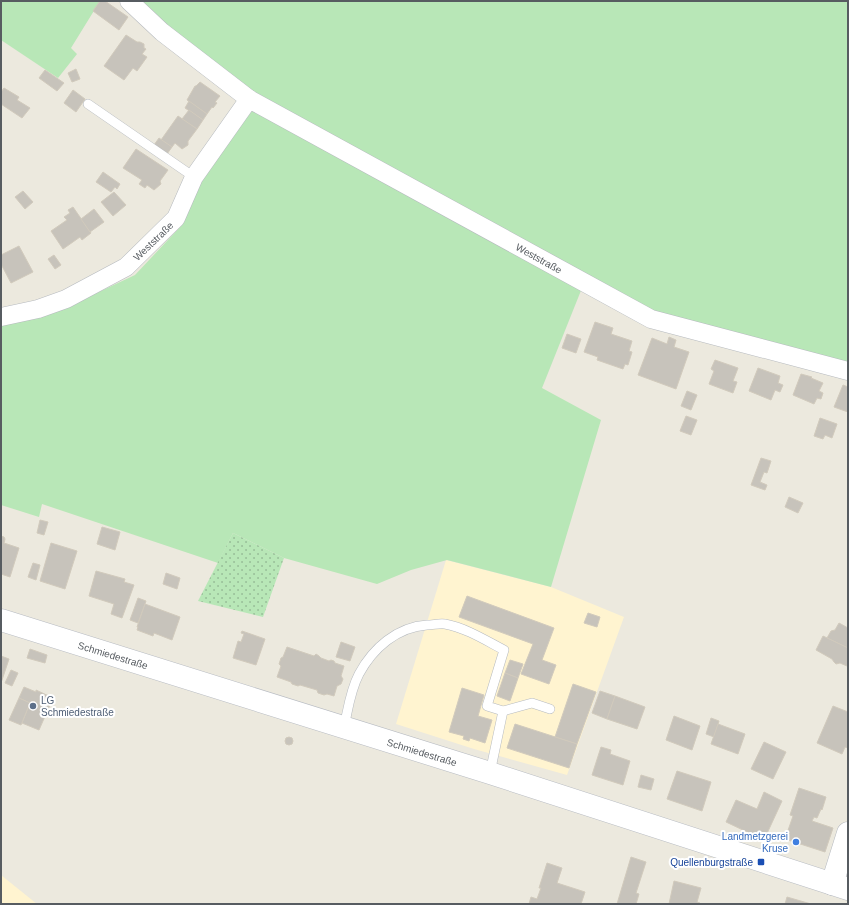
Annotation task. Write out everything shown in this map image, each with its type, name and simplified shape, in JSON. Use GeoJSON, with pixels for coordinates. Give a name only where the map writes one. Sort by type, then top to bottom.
{"type":"FeatureCollection","features":[{"type":"Feature","properties":{"kind":"main road","name":"Schmiedestraße"},"geometry":{"type":"LineString","coordinates":[[1,620],[842,885]]}},
{"type":"Feature","properties":{"kind":"main road"},"geometry":{"type":"LineString","coordinates":[[842,885],[848,833]]}},
{"type":"Feature","properties":{"kind":"street","name":"Weststraße"},"geometry":{"type":"LineString","coordinates":[[129,1],[162,32],[249,99],[651,319],[848,371]]}},
{"type":"Feature","properties":{"kind":"street","name":"Weststraße"},"geometry":{"type":"LineString","coordinates":[[1,317],[38,309],[66,299],[126,267],[176,218],[194,177],[249,99]]}},
{"type":"Feature","properties":{"kind":"lane"},"geometry":{"type":"LineString","coordinates":[[88,104],[194,177]]}},
{"type":"Feature","properties":{"kind":"lane"},"geometry":{"type":"LineString","coordinates":[[344,728],[349,701],[359,675],[375,650],[398,632],[417,626],[444,624],[465,630],[504,650],[487,706],[503,711],[532,703],[550,709]]}},
{"type":"Feature","properties":{"kind":"lane"},"geometry":{"type":"LineString","coordinates":[[490,773],[503,711]]}},
{"type":"Feature","properties":{"kind":"shaded area"},"geometry":{"type":"Polygon","coordinates":[[[446,560],[551,587],[624,617],[567,775],[474,749],[396,724],[446,560]]]}},
{"type":"Feature","properties":{"kind":"shaded area"},"geometry":{"type":"Polygon","coordinates":[[[1,875],[37,904],[1,904],[1,875]]]}},
{"type":"Feature","properties":{"kind":"green space"},"geometry":{"type":"Polygon","coordinates":[[[1,1],[100,1],[71,48],[77,54],[58,78],[1,40],[1,1]]]}},
{"type":"Feature","properties":{"kind":"green space"},"geometry":{"type":"Polygon","coordinates":[[[138,1],[847,1],[848,365],[652,314],[255,99],[138,1]]]}},
{"type":"Feature","properties":{"kind":"green space"},"geometry":{"type":"Polygon","coordinates":[[[255,107],[582,288],[542,388],[601,420],[551,587],[447,560],[411,570],[377,584],[284,558],[233,533],[218,563],[42,504],[39,517],[1,505],[1,323],[54,313],[135,275],[182,225],[206,171],[255,107]]]}},
{"type":"Feature","properties":{"kind":"green space"},"geometry":{"type":"Polygon","coordinates":[[[233,533],[284,558],[263,617],[198,601],[233,533]]]}},
{"type":"Feature","properties":{"kind":"building"},"geometry":{"type":"Polygon","coordinates":[[[100,1],[105,1],[128,17],[119,30],[93,11],[100,1]]]}},
{"type":"Feature","properties":{"kind":"building"},"geometry":{"type":"Polygon","coordinates":[[[126,35],[137,42],[144,44],[144,48],[146,49],[142,54],[147,57],[137,71],[133,68],[124,80],[104,66],[126,35]]]}},
{"type":"Feature","properties":{"kind":"building"},"geometry":{"type":"Polygon","coordinates":[[[76,69],[80,79],[72,82],[68,73],[76,69]]]}},
{"type":"Feature","properties":{"kind":"building"},"geometry":{"type":"Polygon","coordinates":[[[45,70],[64,83],[57,91],[39,78],[45,70]]]}},
{"type":"Feature","properties":{"kind":"building"},"geometry":{"type":"Polygon","coordinates":[[[200,82],[220,96],[215,102],[217,103],[207,114],[187,100],[195,86],[200,82]]]}},
{"type":"Feature","properties":{"kind":"building"},"geometry":{"type":"Polygon","coordinates":[[[4,88],[19,97],[17,100],[30,108],[22,118],[1,104],[1,92],[4,88]]]}},
{"type":"Feature","properties":{"kind":"building"},"geometry":{"type":"Polygon","coordinates":[[[73,90],[85,99],[76,112],[64,103],[73,90]]]}},
{"type":"Feature","properties":{"kind":"building"},"geometry":{"type":"Polygon","coordinates":[[[189,101],[207,114],[203,120],[185,108],[189,101]]]}},
{"type":"Feature","properties":{"kind":"building"},"geometry":{"type":"Polygon","coordinates":[[[189,110],[203,120],[197,129],[182,119],[189,110]]]}},
{"type":"Feature","properties":{"kind":"building"},"geometry":{"type":"Polygon","coordinates":[[[178,116],[197,129],[188,141],[188,145],[182,149],[175,143],[172,147],[161,140],[178,116]]]}},
{"type":"Feature","properties":{"kind":"building"},"geometry":{"type":"Polygon","coordinates":[[[159,138],[172,147],[167,154],[154,145],[159,138]]]}},
{"type":"Feature","properties":{"kind":"building"},"geometry":{"type":"Polygon","coordinates":[[[136,149],[168,170],[160,181],[161,184],[154,190],[147,185],[145,188],[139,184],[142,180],[123,168],[136,149]]]}},
{"type":"Feature","properties":{"kind":"building"},"geometry":{"type":"Polygon","coordinates":[[[103,172],[120,184],[117,189],[115,187],[111,192],[96,182],[103,172]]]}},
{"type":"Feature","properties":{"kind":"building"},"geometry":{"type":"Polygon","coordinates":[[[23,191],[33,202],[25,209],[15,197],[23,191]]]}},
{"type":"Feature","properties":{"kind":"building"},"geometry":{"type":"Polygon","coordinates":[[[114,192],[126,205],[113,216],[101,202],[114,192]]]}},
{"type":"Feature","properties":{"kind":"building"},"geometry":{"type":"Polygon","coordinates":[[[73,207],[91,233],[82,240],[80,237],[63,249],[51,231],[67,220],[64,217],[70,213],[68,210],[73,207]]]}},
{"type":"Feature","properties":{"kind":"building"},"geometry":{"type":"Polygon","coordinates":[[[94,209],[104,222],[90,232],[81,219],[94,209]]]}},
{"type":"Feature","properties":{"kind":"building"},"geometry":{"type":"Polygon","coordinates":[[[19,246],[33,272],[11,283],[1,264],[1,255],[19,246]]]}},
{"type":"Feature","properties":{"kind":"building"},"geometry":{"type":"Polygon","coordinates":[[[54,255],[61,265],[55,269],[48,259],[54,255]]]}},
{"type":"Feature","properties":{"kind":"building"},"geometry":{"type":"Polygon","coordinates":[[[595,322],[613,328],[611,334],[632,341],[629,351],[632,352],[628,365],[625,364],[623,369],[597,360],[598,357],[584,352],[595,322]]]}},
{"type":"Feature","properties":{"kind":"building"},"geometry":{"type":"Polygon","coordinates":[[[567,334],[581,339],[576,353],[562,348],[567,334]]]}},
{"type":"Feature","properties":{"kind":"building"},"geometry":{"type":"Polygon","coordinates":[[[669,337],[676,340],[674,347],[689,352],[676,389],[638,375],[652,338],[667,344],[669,337]]]}},
{"type":"Feature","properties":{"kind":"building"},"geometry":{"type":"Polygon","coordinates":[[[715,360],[738,368],[733,381],[737,382],[733,393],[709,384],[714,371],[711,369],[715,360]]]}},
{"type":"Feature","properties":{"kind":"building"},"geometry":{"type":"Polygon","coordinates":[[[758,368],[780,376],[778,383],[783,385],[780,392],[775,390],[771,400],[749,391],[758,368]]]}},
{"type":"Feature","properties":{"kind":"building"},"geometry":{"type":"Polygon","coordinates":[[[801,374],[812,377],[811,378],[823,383],[819,391],[823,393],[821,399],[817,398],[814,404],[793,395],[801,374]]]}},
{"type":"Feature","properties":{"kind":"building"},"geometry":{"type":"Polygon","coordinates":[[[843,385],[848,387],[848,412],[834,407],[843,385]]]}},
{"type":"Feature","properties":{"kind":"building"},"geometry":{"type":"Polygon","coordinates":[[[687,391],[697,395],[691,410],[681,406],[687,391]]]}},
{"type":"Feature","properties":{"kind":"building"},"geometry":{"type":"Polygon","coordinates":[[[686,416],[697,420],[691,435],[680,431],[686,416]]]}},
{"type":"Feature","properties":{"kind":"building"},"geometry":{"type":"Polygon","coordinates":[[[820,418],[837,424],[832,438],[825,435],[823,439],[814,436],[820,418]]]}},
{"type":"Feature","properties":{"kind":"building"},"geometry":{"type":"Polygon","coordinates":[[[761,458],[771,461],[767,473],[764,472],[760,482],[767,485],[765,490],[751,485],[761,458]]]}},
{"type":"Feature","properties":{"kind":"building"},"geometry":{"type":"Polygon","coordinates":[[[789,497],[803,503],[798,513],[785,507],[789,497]]]}},
{"type":"Feature","properties":{"kind":"building"},"geometry":{"type":"Polygon","coordinates":[[[40,520],[48,522],[44,535],[37,533],[40,520]]]}},
{"type":"Feature","properties":{"kind":"building"},"geometry":{"type":"Polygon","coordinates":[[[102,527],[120,532],[115,550],[97,544],[102,527]]]}},
{"type":"Feature","properties":{"kind":"building"},"geometry":{"type":"Polygon","coordinates":[[[1,536],[5,539],[4,543],[19,548],[10,577],[1,574],[1,536]]]}},
{"type":"Feature","properties":{"kind":"building"},"geometry":{"type":"Polygon","coordinates":[[[51,543],[77,551],[65,589],[40,581],[51,543]]]}},
{"type":"Feature","properties":{"kind":"building"},"geometry":{"type":"Polygon","coordinates":[[[33,563],[40,565],[36,580],[28,577],[33,563]]]}},
{"type":"Feature","properties":{"kind":"building"},"geometry":{"type":"Polygon","coordinates":[[[96,571],[125,579],[124,582],[134,585],[122,618],[111,614],[114,604],[89,596],[96,571]]]}},
{"type":"Feature","properties":{"kind":"building"},"geometry":{"type":"Polygon","coordinates":[[[166,573],[180,578],[177,589],[163,584],[166,573]]]}},
{"type":"Feature","properties":{"kind":"building"},"geometry":{"type":"Polygon","coordinates":[[[467,596],[554,628],[542,660],[556,665],[549,684],[521,674],[533,644],[459,617],[467,596]]]}},
{"type":"Feature","properties":{"kind":"building"},"geometry":{"type":"Polygon","coordinates":[[[138,598],[146,601],[138,623],[130,620],[138,598]]]}},
{"type":"Feature","properties":{"kind":"building"},"geometry":{"type":"Polygon","coordinates":[[[145,604],[180,617],[172,640],[154,633],[153,636],[137,630],[145,604]]]}},
{"type":"Feature","properties":{"kind":"building"},"geometry":{"type":"Polygon","coordinates":[[[588,613],[600,617],[597,627],[584,623],[588,613]]]}},
{"type":"Feature","properties":{"kind":"building"},"geometry":{"type":"Polygon","coordinates":[[[839,623],[848,628],[848,648],[827,638],[831,631],[835,630],[839,623]]]}},
{"type":"Feature","properties":{"kind":"building"},"geometry":{"type":"Polygon","coordinates":[[[242,631],[265,639],[256,665],[233,658],[238,641],[241,642],[244,634],[241,633],[242,631]]]}},
{"type":"Feature","properties":{"kind":"building"},"geometry":{"type":"Polygon","coordinates":[[[823,636],[848,648],[847,666],[840,663],[836,664],[832,659],[816,650],[823,636]]]}},
{"type":"Feature","properties":{"kind":"building"},"geometry":{"type":"Polygon","coordinates":[[[341,642],[355,647],[350,661],[336,657],[341,642]]]}},
{"type":"Feature","properties":{"kind":"building"},"geometry":{"type":"Polygon","coordinates":[[[287,647],[314,656],[316,654],[321,658],[334,661],[335,663],[344,666],[341,676],[343,679],[341,684],[337,686],[334,696],[318,693],[317,690],[300,685],[298,686],[277,677],[281,666],[279,664],[281,658],[283,657],[287,647]]]}},
{"type":"Feature","properties":{"kind":"building"},"geometry":{"type":"Polygon","coordinates":[[[30,649],[47,655],[45,663],[27,658],[30,649]]]}},
{"type":"Feature","properties":{"kind":"building"},"geometry":{"type":"Polygon","coordinates":[[[1,656],[9,659],[1,683],[1,656]]]}},
{"type":"Feature","properties":{"kind":"building"},"geometry":{"type":"Polygon","coordinates":[[[510,660],[523,664],[518,678],[505,673],[510,660]]]}},
{"type":"Feature","properties":{"kind":"building"},"geometry":{"type":"Polygon","coordinates":[[[11,670],[18,673],[12,686],[5,683],[11,670]]]}},
{"type":"Feature","properties":{"kind":"building"},"geometry":{"type":"Polygon","coordinates":[[[505,673],[518,678],[510,701],[497,696],[505,673]]]}},
{"type":"Feature","properties":{"kind":"building"},"geometry":{"type":"Polygon","coordinates":[[[573,684],[596,692],[577,744],[555,737],[573,684]]]}},
{"type":"Feature","properties":{"kind":"building"},"geometry":{"type":"Polygon","coordinates":[[[24,687],[36,692],[36,690],[53,698],[39,730],[22,723],[30,703],[19,698],[24,687]]]}},
{"type":"Feature","properties":{"kind":"building"},"geometry":{"type":"Polygon","coordinates":[[[462,688],[484,695],[478,716],[492,720],[485,743],[470,738],[469,741],[463,739],[464,736],[449,732],[462,688]]]}},
{"type":"Feature","properties":{"kind":"building"},"geometry":{"type":"Polygon","coordinates":[[[600,691],[615,696],[607,719],[592,713],[600,691]]]}},
{"type":"Feature","properties":{"kind":"building"},"geometry":{"type":"Polygon","coordinates":[[[615,696],[645,707],[637,729],[607,719],[615,696]]]}},
{"type":"Feature","properties":{"kind":"building"},"geometry":{"type":"Polygon","coordinates":[[[19,698],[30,703],[21,725],[9,720],[19,698]]]}},
{"type":"Feature","properties":{"kind":"building"},"geometry":{"type":"Polygon","coordinates":[[[833,706],[848,712],[848,748],[845,747],[842,754],[817,743],[833,706]]]}},
{"type":"Feature","properties":{"kind":"building"},"geometry":{"type":"Polygon","coordinates":[[[674,716],[700,726],[692,750],[666,740],[674,716]]]}},
{"type":"Feature","properties":{"kind":"building"},"geometry":{"type":"Polygon","coordinates":[[[711,718],[719,721],[714,737],[706,734],[711,718]]]}},
{"type":"Feature","properties":{"kind":"building"},"geometry":{"type":"Polygon","coordinates":[[[515,724],[577,744],[569,768],[507,748],[515,724]]]}},
{"type":"Feature","properties":{"kind":"building"},"geometry":{"type":"Polygon","coordinates":[[[718,724],[745,734],[738,754],[711,744],[718,724]]]}},
{"type":"Feature","properties":{"kind":"building"},"geometry":{"type":"Polygon","coordinates":[[[287,737],[291,737],[293,741],[291,745],[287,745],[285,743],[285,739],[287,737]]]}},
{"type":"Feature","properties":{"kind":"building"},"geometry":{"type":"Polygon","coordinates":[[[764,742],[786,752],[773,779],[751,769],[764,742]]]}},
{"type":"Feature","properties":{"kind":"building"},"geometry":{"type":"Polygon","coordinates":[[[601,747],[611,750],[610,754],[630,761],[623,785],[592,775],[601,747]]]}},
{"type":"Feature","properties":{"kind":"building"},"geometry":{"type":"Polygon","coordinates":[[[677,771],[711,782],[702,811],[667,799],[677,771]]]}},
{"type":"Feature","properties":{"kind":"building"},"geometry":{"type":"Polygon","coordinates":[[[641,775],[654,779],[651,790],[638,787],[641,775]]]}},
{"type":"Feature","properties":{"kind":"building"},"geometry":{"type":"Polygon","coordinates":[[[799,788],[826,797],[822,810],[821,809],[817,818],[814,817],[812,821],[833,828],[825,852],[785,839],[793,816],[790,815],[799,788]]]}},
{"type":"Feature","properties":{"kind":"building"},"geometry":{"type":"Polygon","coordinates":[[[764,792],[782,801],[764,840],[726,822],[736,800],[757,809],[764,792]]]}},
{"type":"Feature","properties":{"kind":"building"},"geometry":{"type":"Polygon","coordinates":[[[631,857],[646,862],[636,893],[639,894],[636,904],[617,904],[631,857]]]}},
{"type":"Feature","properties":{"kind":"building"},"geometry":{"type":"Polygon","coordinates":[[[547,863],[562,868],[557,883],[585,892],[581,904],[529,904],[531,897],[537,899],[547,863]]]}},
{"type":"Feature","properties":{"kind":"building"},"geometry":{"type":"Polygon","coordinates":[[[674,881],[701,888],[697,902],[700,904],[669,904],[674,881]]]}},
{"type":"Feature","properties":{"kind":"building"},"geometry":{"type":"Polygon","coordinates":[[[787,897],[811,904],[785,904],[787,897]]]}},
{"type":"Feature","properties":{"kind":"place","name":"LG Schmiedestraße"},"geometry":{"type":"Point","coordinates":[33,706]}},
{"type":"Feature","properties":{"kind":"place","name":"Landmetzgerei Kruse"},"geometry":{"type":"Point","coordinates":[796,842]}},
{"type":"Feature","properties":{"kind":"place","name":"Quellenburgstraße"},"geometry":{"type":"Point","coordinates":[761,862]}}]}
